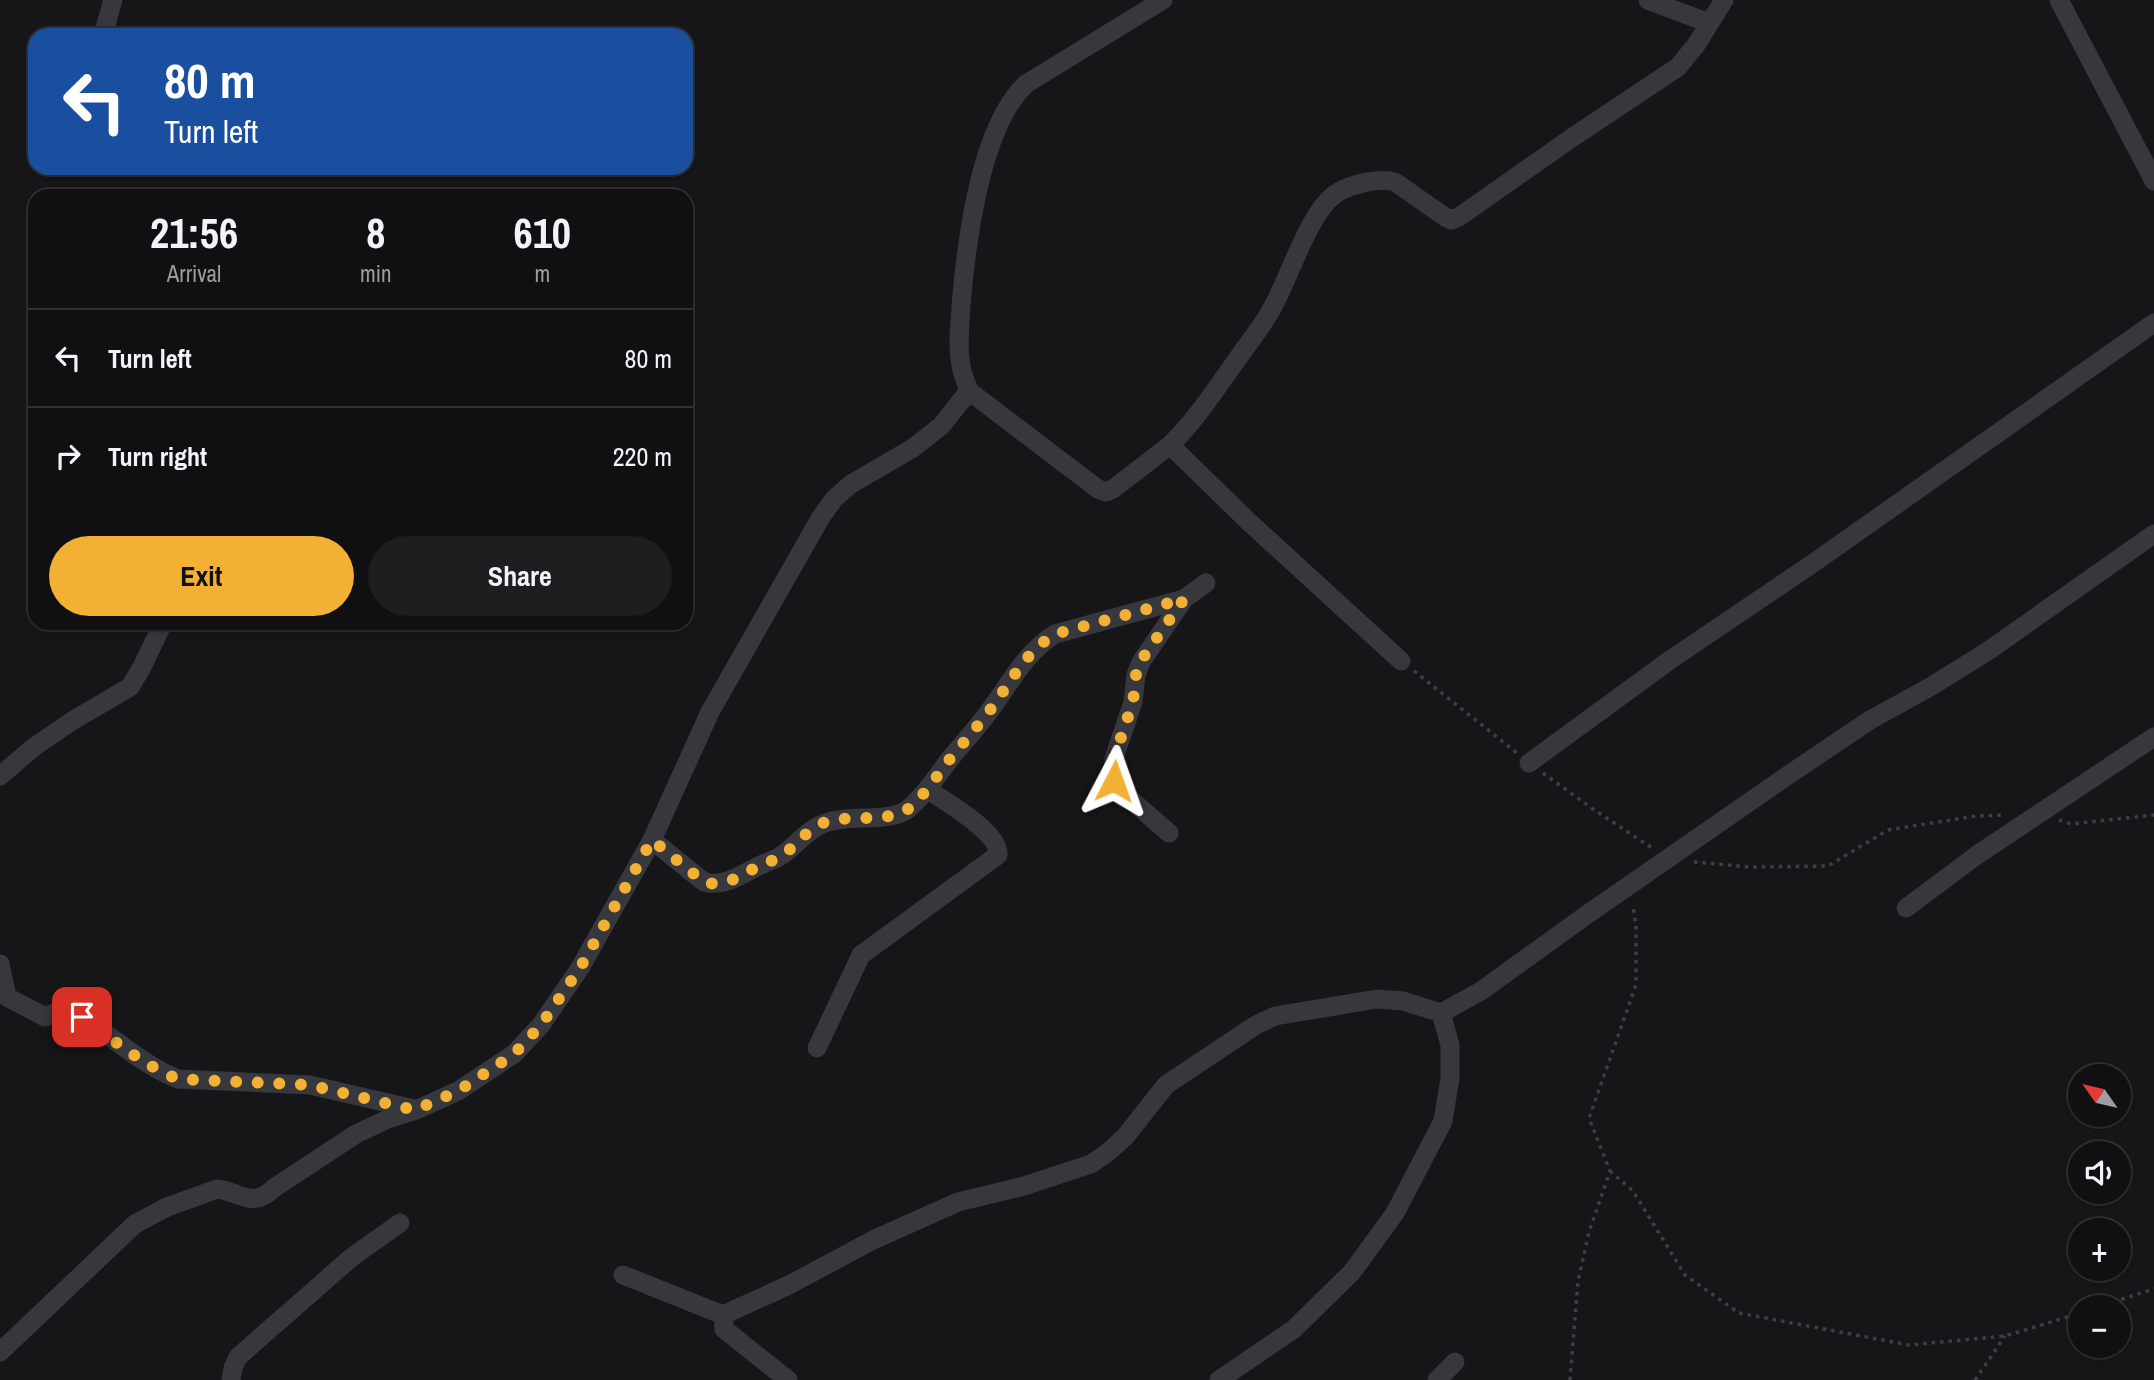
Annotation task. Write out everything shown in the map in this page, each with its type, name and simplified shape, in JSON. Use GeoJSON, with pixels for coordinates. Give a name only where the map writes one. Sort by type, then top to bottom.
{"type":"FeatureCollection","features":[{"type":"Feature","properties":{"kind":"street"},"geometry":{"type":"LineString","coordinates":[[105,28],[113,0]]}},
{"type":"Feature","properties":{"kind":"street"},"geometry":{"type":"LineString","coordinates":[[1163,0],[1026,84],[1015,94],[986,159],[973,216],[963,281],[960,364],[969,391],[1098,489],[1106,492],[1170,445],[1191,425],[1270,314],[1313,222],[1334,194],[1376,179],[1385,179],[1395,182],[1445,217],[1451,220],[1460,218],[1570,139],[1678,67],[1696,45],[1724,0]]}},
{"type":"Feature","properties":{"kind":"street"},"geometry":{"type":"LineString","coordinates":[[1648,0],[1709,23]]}},
{"type":"Feature","properties":{"kind":"street"},"geometry":{"type":"LineString","coordinates":[[2059,0],[2154,181]]}},
{"type":"Feature","properties":{"kind":"street"},"geometry":{"type":"LineString","coordinates":[[1529,762],[1670,660],[1812,564],[1950,464],[2036,408],[2154,323]]}},
{"type":"Feature","properties":{"kind":"street"},"geometry":{"type":"LineString","coordinates":[[0,1352],[135,1224],[167,1207],[216,1189],[245,1198],[266,1195],[356,1135],[458,1091],[514,1054],[541,1025],[580,968],[652,840],[710,712],[821,517],[834,499],[850,484],[903,454],[941,426],[969,391]]}},
{"type":"Feature","properties":{"kind":"street"},"geometry":{"type":"LineString","coordinates":[[1170,445],[1249,522],[1401,661]]}},
{"type":"Feature","properties":{"kind":"street"},"geometry":{"type":"LineString","coordinates":[[623,1275],[723,1315],[789,1285],[873,1240],[958,1202],[1024,1186],[1091,1164],[1125,1137],[1166,1085],[1256,1025],[1275,1016],[1377,999],[1403,1001],[1441,1013],[1481,991],[1629,885],[1870,720],[1987,651],[2154,534]]}},
{"type":"Feature","properties":{"kind":"street"},"geometry":{"type":"LineString","coordinates":[[1169,833],[1114,781],[1114,758],[1133,702],[1140,662],[1184,599],[1206,583]]}},
{"type":"Feature","properties":{"kind":"street"},"geometry":{"type":"LineString","coordinates":[[652,840],[704,882],[719,883],[738,878],[780,857],[825,822],[873,818],[905,811],[927,789],[990,710],[1021,664],[1043,641],[1055,634],[1184,599]]}},
{"type":"Feature","properties":{"kind":"street"},"geometry":{"type":"LineString","coordinates":[[0,776],[34,747],[130,687],[160,630]]}},
{"type":"Feature","properties":{"kind":"street"},"geometry":{"type":"LineString","coordinates":[[1906,908],[2037,814],[2154,737]]}},
{"type":"Feature","properties":{"kind":"street"},"geometry":{"type":"LineString","coordinates":[[817,1048],[862,955],[998,855],[999,850],[982,828],[927,789]]}},
{"type":"Feature","properties":{"kind":"street"},"geometry":{"type":"LineString","coordinates":[[0,964],[2,1002],[45,1017],[61,1010],[82,1017],[162,1073],[178,1079],[310,1085],[415,1110]]}},
{"type":"Feature","properties":{"kind":"street"},"geometry":{"type":"LineString","coordinates":[[1219,1380],[1294,1329],[1352,1272],[1395,1213],[1443,1121],[1450,1078],[1450,1045],[1441,1013]]}},
{"type":"Feature","properties":{"kind":"street"},"geometry":{"type":"LineString","coordinates":[[231,1380],[238,1357],[352,1257],[400,1223]]}},
{"type":"Feature","properties":{"kind":"street"},"geometry":{"type":"LineString","coordinates":[[723,1315],[724,1329],[788,1380]]}},
{"type":"Feature","properties":{"kind":"street"},"geometry":{"type":"LineString","coordinates":[[1437,1380],[1455,1362]]}},
{"type":"Feature","properties":{"kind":"path"},"geometry":{"type":"LineString","coordinates":[[1668,860],[1749,867],[1828,866],[1888,830],[1976,816],[2037,814],[2071,824],[2154,815]]}},
{"type":"Feature","properties":{"kind":"path"},"geometry":{"type":"LineString","coordinates":[[1629,885],[1636,926],[1636,985],[1589,1118],[1609,1171],[1633,1191],[1685,1275],[1739,1313],[1909,1345],[2005,1336],[2068,1317]]}},
{"type":"Feature","properties":{"kind":"path"},"geometry":{"type":"LineString","coordinates":[[1570,1380],[1578,1281],[1589,1232],[1609,1171]]}},
{"type":"Feature","properties":{"kind":"path"},"geometry":{"type":"LineString","coordinates":[[2131,1296],[2154,1289]]}},
{"type":"Feature","properties":{"kind":"path"},"geometry":{"type":"LineString","coordinates":[[1975,1380],[2005,1336]]}},
{"type":"Feature","properties":{"kind":"route"},"geometry":{"type":"LineString","coordinates":[[82,1017],[162,1073],[178,1079],[310,1085],[415,1110],[458,1091],[489,1071],[514,1054],[541,1025],[580,968],[652,840],[704,882],[712,884],[738,878],[780,857],[825,822],[873,818],[905,811],[927,789],[990,710],[1021,664],[1043,641],[1055,634],[1184,599],[1140,662],[1133,702],[1114,758],[1114,781]]}}]}
